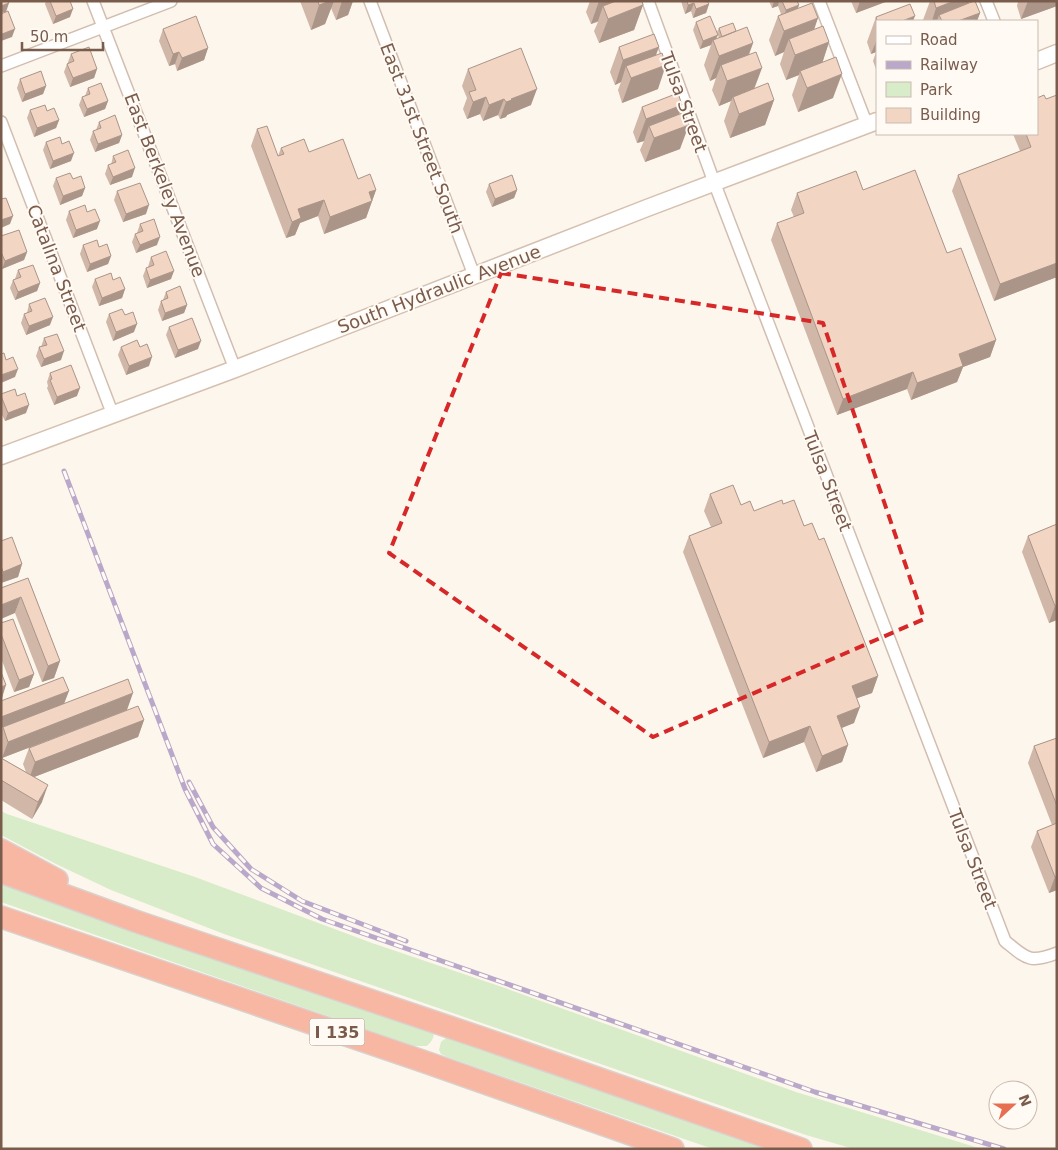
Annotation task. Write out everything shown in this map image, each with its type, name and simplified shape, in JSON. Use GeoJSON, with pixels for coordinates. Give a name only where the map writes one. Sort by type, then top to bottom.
{"type":"FeatureCollection","features":[{"type":"Feature","properties":{"kind":"highway"},"geometry":{"type":"LineString","coordinates":[[1,850],[135,921]]}},
{"type":"Feature","properties":{"kind":"highway","name":"I 135"},"geometry":{"type":"LineString","coordinates":[[1,872],[135,921],[495,1042],[801,1149]]}},
{"type":"Feature","properties":{"kind":"highway","name":"I 135"},"geometry":{"type":"LineString","coordinates":[[1,917],[428,1062],[673,1149]]}},
{"type":"Feature","properties":{"kind":"street","name":"East Berkeley Avenue"},"geometry":{"type":"LineString","coordinates":[[93,1],[235,369]]}},
{"type":"Feature","properties":{"kind":"street"},"geometry":{"type":"LineString","coordinates":[[1,66],[171,1]]}},
{"type":"Feature","properties":{"kind":"street","name":"East 31st Street South"},"geometry":{"type":"LineString","coordinates":[[370,1],[474,276]]}},
{"type":"Feature","properties":{"kind":"street","name":"Tulsa Street"},"geometry":{"type":"LineString","coordinates":[[648,1],[714,182],[1001,932],[1005,941],[1028,959],[1044,958],[1057,953]]}},
{"type":"Feature","properties":{"kind":"street"},"geometry":{"type":"LineString","coordinates":[[819,1],[872,123]]}},
{"type":"Feature","properties":{"kind":"street"},"geometry":{"type":"LineString","coordinates":[[986,1],[994,20]]}},
{"type":"Feature","properties":{"kind":"street"},"geometry":{"type":"LineString","coordinates":[[1038,60],[1057,53]]}},
{"type":"Feature","properties":{"kind":"street","name":"Catalina Street"},"geometry":{"type":"LineString","coordinates":[[1,122],[114,414]]}},
{"type":"Feature","properties":{"kind":"street","name":"South Hydraulic Avenue"},"geometry":{"type":"LineString","coordinates":[[1,456],[235,369],[714,182],[872,123]]}},
{"type":"Feature","properties":{"kind":"highlighted area"},"geometry":{"type":"Polygon","coordinates":[[[501,273],[823,323],[924,619],[653,737],[389,553],[501,273]]]}},
{"type":"Feature","properties":{"kind":"green space"},"geometry":{"type":"Polygon","coordinates":[[[1,811],[195,877],[372,943],[502,987],[796,1092],[982,1149],[854,1149],[806,1135],[224,934],[111,890],[1,835],[1,811]]]}},
{"type":"Feature","properties":{"kind":"green space"},"geometry":{"type":"Polygon","coordinates":[[[1,879],[432,1029],[433,1038],[427,1046],[414,1046],[1,902],[1,879]]]}},
{"type":"Feature","properties":{"kind":"green space"},"geometry":{"type":"Polygon","coordinates":[[[447,1037],[777,1149],[713,1149],[447,1057],[441,1054],[439,1050],[441,1042],[447,1037]]]}},
{"type":"Feature","properties":{"kind":"building"},"geometry":{"type":"Polygon","coordinates":[[[1,1],[8,1],[9,3],[1,6],[1,1]]]}},
{"type":"Feature","properties":{"kind":"building"},"geometry":{"type":"Polygon","coordinates":[[[50,1],[70,1],[73,9],[56,16],[50,1]]]}},
{"type":"Feature","properties":{"kind":"building"},"geometry":{"type":"Polygon","coordinates":[[[318,1],[330,1],[319,5],[318,1]]]}},
{"type":"Feature","properties":{"kind":"building"},"geometry":{"type":"Polygon","coordinates":[[[616,1],[642,1],[643,5],[608,19],[603,6],[616,1]]]}},
{"type":"Feature","properties":{"kind":"building"},"geometry":{"type":"Polygon","coordinates":[[[687,1],[707,1],[709,4],[696,9],[694,3],[688,5],[687,1]]]}},
{"type":"Feature","properties":{"kind":"building"},"geometry":{"type":"Polygon","coordinates":[[[782,1],[797,1],[799,5],[786,10],[782,1]]]}},
{"type":"Feature","properties":{"kind":"building"},"geometry":{"type":"Polygon","coordinates":[[[934,1],[954,1],[936,8],[934,1]]]}},
{"type":"Feature","properties":{"kind":"building"},"geometry":{"type":"Polygon","coordinates":[[[975,1],[980,13],[961,20],[942,20],[939,15],[975,1]]]}},
{"type":"Feature","properties":{"kind":"building"},"geometry":{"type":"Polygon","coordinates":[[[812,3],[818,18],[784,31],[778,16],[812,3]]]}},
{"type":"Feature","properties":{"kind":"building"},"geometry":{"type":"Polygon","coordinates":[[[910,4],[915,16],[905,20],[877,20],[876,17],[910,4]]]}},
{"type":"Feature","properties":{"kind":"building"},"geometry":{"type":"Polygon","coordinates":[[[8,11],[15,29],[2,34],[1,14],[8,11]]]}},
{"type":"Feature","properties":{"kind":"building"},"geometry":{"type":"Polygon","coordinates":[[[196,16],[208,48],[182,58],[179,52],[173,54],[163,29],[196,16]]]}},
{"type":"Feature","properties":{"kind":"building"},"geometry":{"type":"Polygon","coordinates":[[[710,16],[718,35],[703,41],[696,22],[710,16]]]}},
{"type":"Feature","properties":{"kind":"building"},"geometry":{"type":"Polygon","coordinates":[[[733,23],[736,31],[722,37],[719,28],[733,23]]]}},
{"type":"Feature","properties":{"kind":"building"},"geometry":{"type":"Polygon","coordinates":[[[823,26],[829,42],[795,55],[789,39],[823,26]]]}},
{"type":"Feature","properties":{"kind":"building"},"geometry":{"type":"Polygon","coordinates":[[[747,27],[753,43],[719,56],[713,40],[747,27]]]}},
{"type":"Feature","properties":{"kind":"building"},"geometry":{"type":"Polygon","coordinates":[[[654,34],[659,47],[623,60],[619,47],[654,34]]]}},
{"type":"Feature","properties":{"kind":"building"},"geometry":{"type":"Polygon","coordinates":[[[89,47],[97,69],[73,78],[67,64],[74,61],[71,54],[89,47]]]}},
{"type":"Feature","properties":{"kind":"building"},"geometry":{"type":"Polygon","coordinates":[[[521,48],[537,89],[506,102],[504,99],[489,105],[486,97],[473,102],[469,92],[476,90],[468,69],[521,48]]]}},
{"type":"Feature","properties":{"kind":"building"},"geometry":{"type":"Polygon","coordinates":[[[756,52],[762,68],[727,81],[721,65],[756,52]]]}},
{"type":"Feature","properties":{"kind":"building"},"geometry":{"type":"Polygon","coordinates":[[[662,53],[666,65],[631,78],[626,66],[662,53]]]}},
{"type":"Feature","properties":{"kind":"building"},"geometry":{"type":"Polygon","coordinates":[[[836,57],[842,74],[807,88],[800,71],[836,57]]]}},
{"type":"Feature","properties":{"kind":"building"},"geometry":{"type":"Polygon","coordinates":[[[41,71],[46,86],[25,94],[20,79],[41,71]]]}},
{"type":"Feature","properties":{"kind":"building"},"geometry":{"type":"Polygon","coordinates":[[[101,83],[108,101],[87,109],[82,97],[90,94],[88,88],[101,83]]]}},
{"type":"Feature","properties":{"kind":"building"},"geometry":{"type":"Polygon","coordinates":[[[768,83],[774,100],[739,114],[733,97],[768,83]]]}},
{"type":"Feature","properties":{"kind":"building"},"geometry":{"type":"Polygon","coordinates":[[[678,93],[682,105],[646,119],[642,107],[678,93]]]}},
{"type":"Feature","properties":{"kind":"building"},"geometry":{"type":"Polygon","coordinates":[[[1044,95],[1046,99],[1057,95],[1057,263],[1000,284],[958,175],[1031,147],[1026,135],[1038,135],[1038,98],[1044,95]]]}},
{"type":"Feature","properties":{"kind":"building"},"geometry":{"type":"Polygon","coordinates":[[[45,105],[47,111],[54,108],[59,120],[37,128],[30,110],[45,105]]]}},
{"type":"Feature","properties":{"kind":"building"},"geometry":{"type":"Polygon","coordinates":[[[685,112],[689,125],[654,138],[649,126],[685,112]]]}},
{"type":"Feature","properties":{"kind":"building"},"geometry":{"type":"Polygon","coordinates":[[[115,115],[122,135],[98,144],[93,131],[101,128],[99,122],[115,115]]]}},
{"type":"Feature","properties":{"kind":"building"},"geometry":{"type":"Polygon","coordinates":[[[267,126],[278,156],[284,154],[281,148],[304,139],[309,152],[343,139],[358,179],[370,174],[376,190],[369,192],[372,201],[330,217],[324,200],[298,209],[301,218],[292,222],[257,129],[267,126]]]}},
{"type":"Feature","properties":{"kind":"building"},"geometry":{"type":"Polygon","coordinates":[[[60,137],[62,144],[69,141],[74,153],[53,161],[46,142],[60,137]]]}},
{"type":"Feature","properties":{"kind":"building"},"geometry":{"type":"Polygon","coordinates":[[[128,150],[135,168],[113,177],[108,165],[116,162],[113,156],[128,150]]]}},
{"type":"Feature","properties":{"kind":"building"},"geometry":{"type":"Polygon","coordinates":[[[915,170],[947,253],[961,248],[996,340],[959,354],[963,366],[917,383],[913,372],[843,399],[777,223],[804,213],[797,193],[856,171],[863,190],[915,170]]]}},
{"type":"Feature","properties":{"kind":"building"},"geometry":{"type":"Polygon","coordinates":[[[70,173],[73,179],[81,176],[85,188],[63,196],[56,178],[70,173]]]}},
{"type":"Feature","properties":{"kind":"building"},"geometry":{"type":"Polygon","coordinates":[[[512,175],[517,190],[495,199],[489,184],[512,175]]]}},
{"type":"Feature","properties":{"kind":"building"},"geometry":{"type":"Polygon","coordinates":[[[140,183],[149,205],[126,214],[117,191],[140,183]]]}},
{"type":"Feature","properties":{"kind":"building"},"geometry":{"type":"Polygon","coordinates":[[[6,198],[13,216],[1,220],[1,199],[6,198]]]}},
{"type":"Feature","properties":{"kind":"building"},"geometry":{"type":"Polygon","coordinates":[[[85,205],[87,212],[95,209],[100,221],[76,230],[69,211],[85,205]]]}},
{"type":"Feature","properties":{"kind":"building"},"geometry":{"type":"Polygon","coordinates":[[[154,219],[160,237],[140,245],[135,234],[143,231],[140,224],[154,219]]]}},
{"type":"Feature","properties":{"kind":"building"},"geometry":{"type":"Polygon","coordinates":[[[19,230],[27,252],[5,261],[1,252],[1,236],[19,230]]]}},
{"type":"Feature","properties":{"kind":"building"},"geometry":{"type":"Polygon","coordinates":[[[97,240],[99,247],[107,244],[111,256],[90,264],[83,245],[97,240]]]}},
{"type":"Feature","properties":{"kind":"building"},"geometry":{"type":"Polygon","coordinates":[[[166,251],[174,271],[150,280],[146,268],[154,265],[151,257],[166,251]]]}},
{"type":"Feature","properties":{"kind":"building"},"geometry":{"type":"Polygon","coordinates":[[[33,265],[40,283],[18,292],[13,280],[21,277],[18,270],[33,265]]]}},
{"type":"Feature","properties":{"kind":"building"},"geometry":{"type":"Polygon","coordinates":[[[111,273],[113,280],[120,277],[125,289],[102,298],[95,279],[111,273]]]}},
{"type":"Feature","properties":{"kind":"building"},"geometry":{"type":"Polygon","coordinates":[[[180,286],[187,305],[165,313],[161,301],[168,298],[166,292],[180,286]]]}},
{"type":"Feature","properties":{"kind":"building"},"geometry":{"type":"Polygon","coordinates":[[[45,298],[53,317],[29,326],[24,314],[32,311],[29,304],[45,298]]]}},
{"type":"Feature","properties":{"kind":"building"},"geometry":{"type":"Polygon","coordinates":[[[122,309],[125,315],[133,312],[137,324],[116,332],[109,314],[122,309]]]}},
{"type":"Feature","properties":{"kind":"building"},"geometry":{"type":"Polygon","coordinates":[[[192,318],[201,341],[178,350],[169,327],[192,318]]]}},
{"type":"Feature","properties":{"kind":"building"},"geometry":{"type":"Polygon","coordinates":[[[57,334],[64,351],[44,359],[39,347],[47,345],[44,338],[57,334]]]}},
{"type":"Feature","properties":{"kind":"building"},"geometry":{"type":"Polygon","coordinates":[[[137,340],[140,347],[147,344],[152,357],[129,366],[121,347],[137,340]]]}},
{"type":"Feature","properties":{"kind":"building"},"geometry":{"type":"Polygon","coordinates":[[[4,353],[6,360],[13,357],[18,369],[1,375],[1,354],[4,353]]]}},
{"type":"Feature","properties":{"kind":"building"},"geometry":{"type":"Polygon","coordinates":[[[71,365],[80,388],[57,397],[50,380],[52,379],[50,373],[71,365]]]}},
{"type":"Feature","properties":{"kind":"building"},"geometry":{"type":"Polygon","coordinates":[[[15,389],[17,396],[25,393],[29,405],[8,413],[1,394],[15,389]]]}},
{"type":"Feature","properties":{"kind":"building"},"geometry":{"type":"Polygon","coordinates":[[[733,485],[741,505],[750,501],[754,511],[782,500],[783,504],[794,500],[804,526],[812,523],[819,540],[824,538],[878,676],[852,686],[860,707],[837,716],[848,745],[822,756],[810,726],[769,742],[689,536],[722,523],[710,494],[733,485]]]}},
{"type":"Feature","properties":{"kind":"building"},"geometry":{"type":"Polygon","coordinates":[[[1057,524],[1057,606],[1055,606],[1028,536],[1057,524]]]}},
{"type":"Feature","properties":{"kind":"building"},"geometry":{"type":"Polygon","coordinates":[[[12,537],[22,564],[3,572],[1,566],[1,541],[12,537]]]}},
{"type":"Feature","properties":{"kind":"building"},"geometry":{"type":"Polygon","coordinates":[[[28,578],[60,661],[48,666],[21,597],[1,605],[1,588],[28,578]]]}},
{"type":"Feature","properties":{"kind":"building"},"geometry":{"type":"Polygon","coordinates":[[[13,619],[34,674],[19,680],[1,634],[1,623],[13,619]]]}},
{"type":"Feature","properties":{"kind":"building"},"geometry":{"type":"Polygon","coordinates":[[[1,672],[6,685],[1,687],[1,672]]]}},
{"type":"Feature","properties":{"kind":"building"},"geometry":{"type":"Polygon","coordinates":[[[63,677],[69,691],[1,717],[1,701],[63,677]]]}},
{"type":"Feature","properties":{"kind":"building"},"geometry":{"type":"Polygon","coordinates":[[[128,679],[133,693],[8,742],[3,727],[128,679]]]}},
{"type":"Feature","properties":{"kind":"building"},"geometry":{"type":"Polygon","coordinates":[[[138,706],[144,720],[35,762],[29,748],[138,706]]]}},
{"type":"Feature","properties":{"kind":"building"},"geometry":{"type":"Polygon","coordinates":[[[1057,738],[1057,806],[1034,746],[1057,738]]]}},
{"type":"Feature","properties":{"kind":"building"},"geometry":{"type":"Polygon","coordinates":[[[1,758],[48,785],[38,802],[1,780],[1,758]]]}},
{"type":"Feature","properties":{"kind":"building"},"geometry":{"type":"Polygon","coordinates":[[[1057,823],[1057,876],[1055,877],[1037,831],[1057,823]]]}},
{"type":"Feature","properties":{"kind":"railway"},"geometry":{"type":"LineString","coordinates":[[64,471],[185,789],[213,844],[261,888],[322,919],[815,1092],[1004,1149]]}},
{"type":"Feature","properties":{"kind":"railway"},"geometry":{"type":"LineString","coordinates":[[189,782],[213,827],[251,869],[302,901],[406,941]]}}]}
